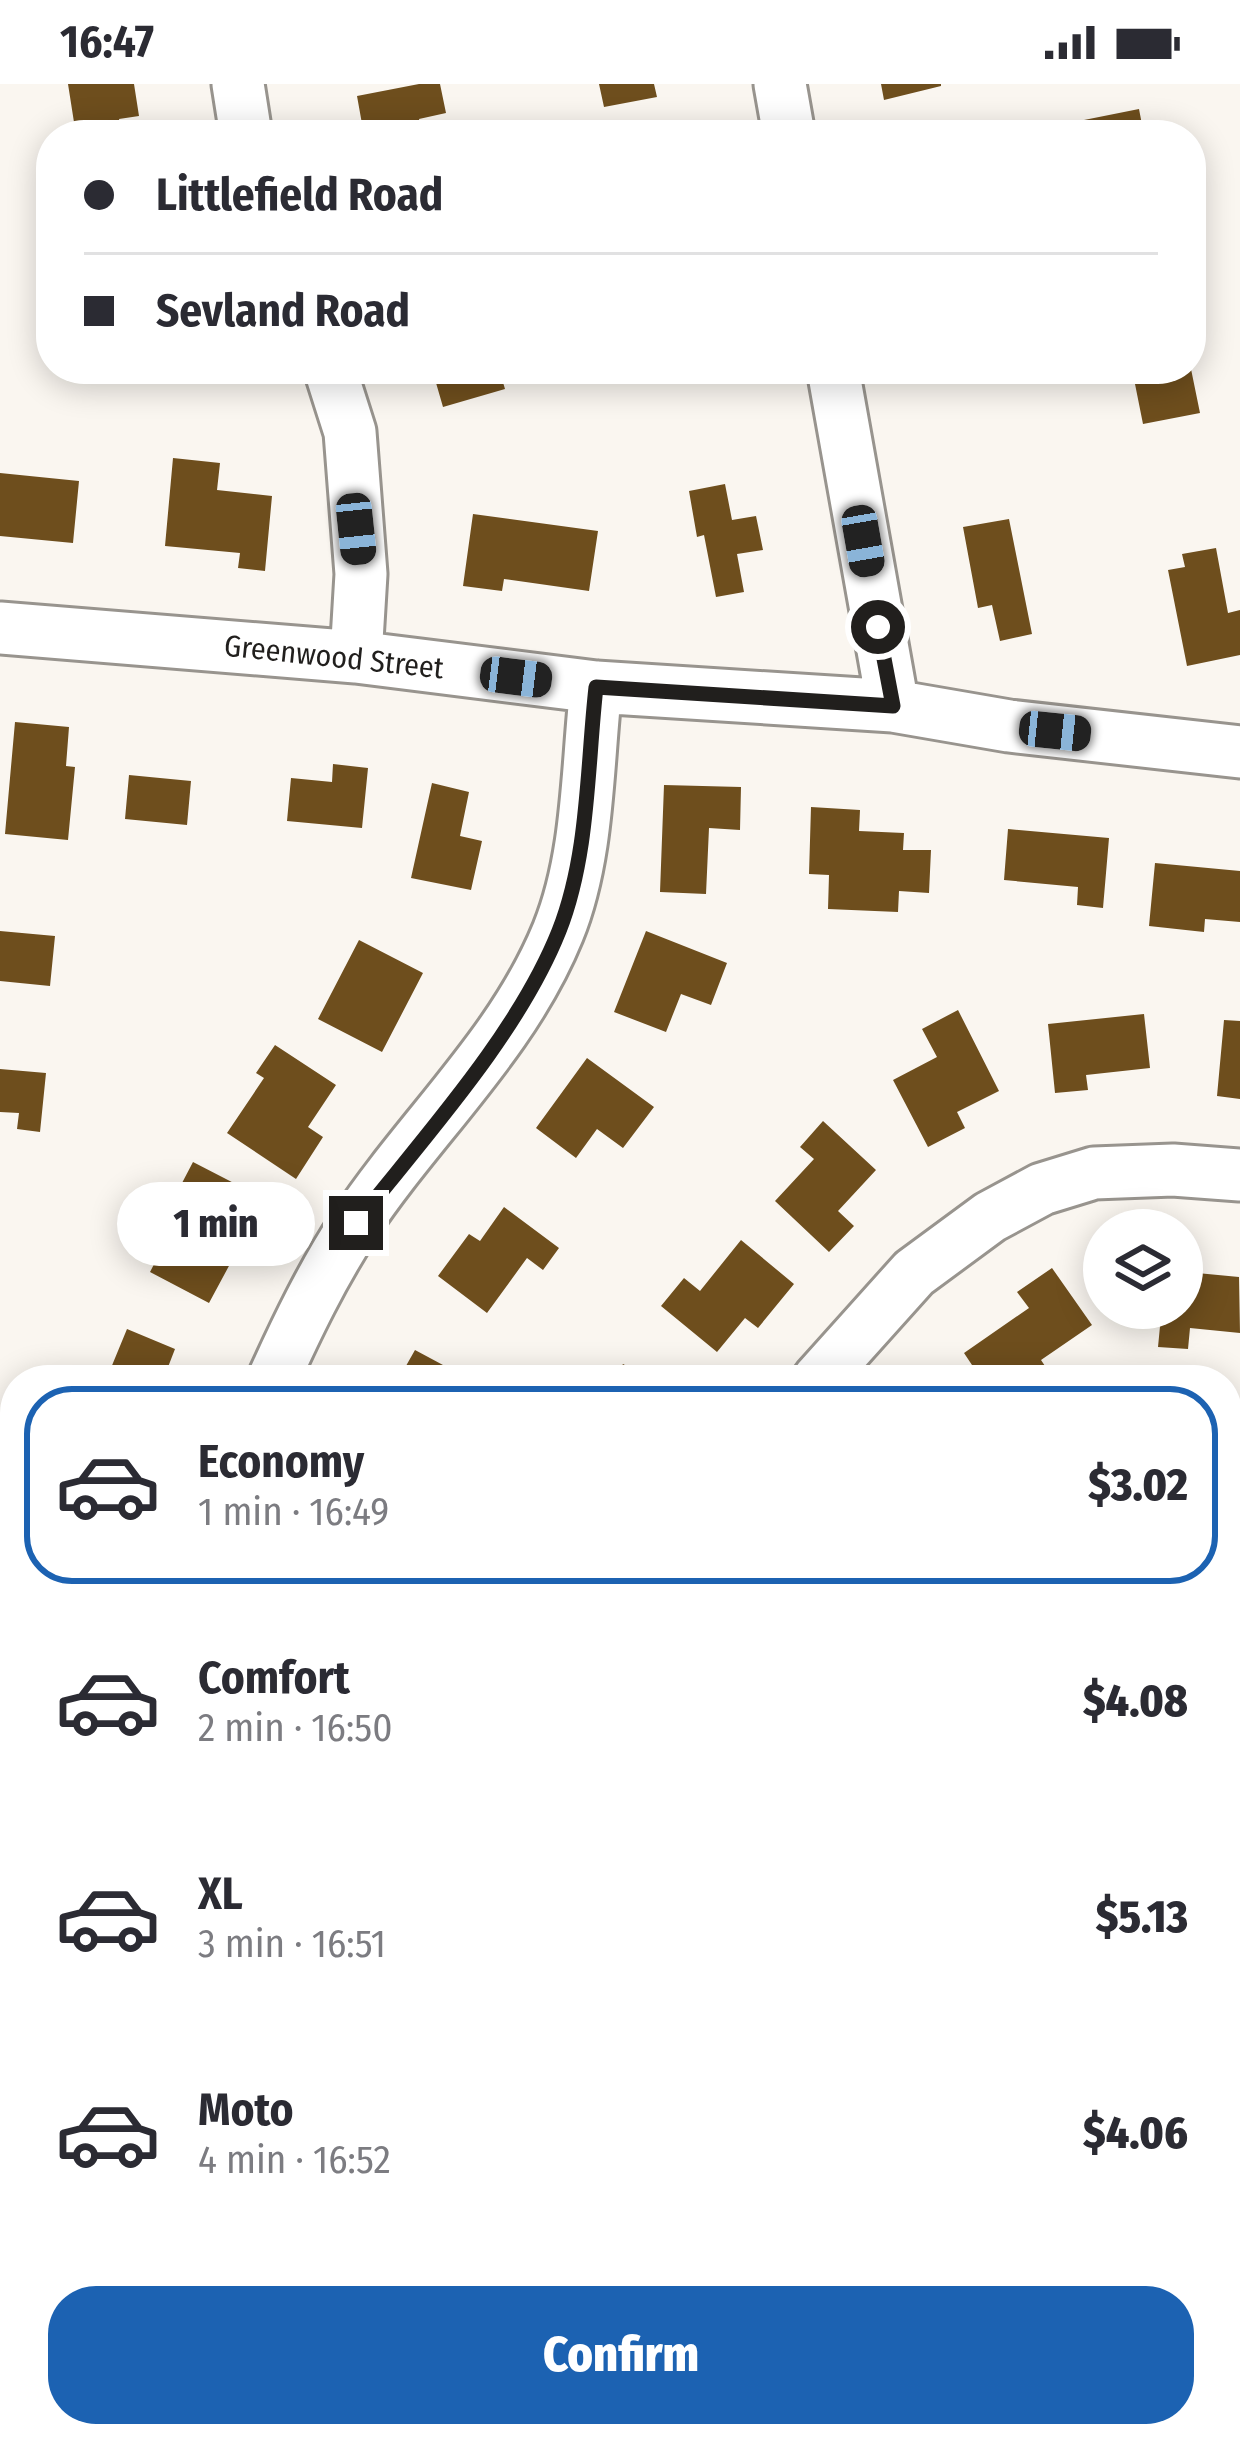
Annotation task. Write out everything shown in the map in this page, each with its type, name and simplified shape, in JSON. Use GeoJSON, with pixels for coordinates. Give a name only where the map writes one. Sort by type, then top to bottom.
{"type":"FeatureCollection","features":[{"type":"Feature","properties":{"kind":"street"},"geometry":{"type":"LineString","coordinates":[[238,84],[244,120]]}},
{"type":"Feature","properties":{"kind":"street"},"geometry":{"type":"LineString","coordinates":[[780,84],[786,120]]}},
{"type":"Feature","properties":{"kind":"street"},"geometry":{"type":"LineString","coordinates":[[335,384],[350,432],[361,574],[356,657]]}},
{"type":"Feature","properties":{"kind":"street"},"geometry":{"type":"LineString","coordinates":[[836,384],[893,706]]}},
{"type":"Feature","properties":{"kind":"street","name":"Greenwood Street"},"geometry":{"type":"LineString","coordinates":[[0,628],[356,657],[596,687],[893,706],[1009,726],[1240,752]]}},
{"type":"Feature","properties":{"kind":"street"},"geometry":{"type":"LineString","coordinates":[[280,1365],[308,1303],[356,1223],[450,1106],[511,1019],[560,930],[579,856],[596,687]]}},
{"type":"Feature","properties":{"kind":"street"},"geometry":{"type":"LineString","coordinates":[[831,1365],[914,1273],[990,1217],[1042,1189],[1094,1174],[1173,1170],[1240,1175]]}},
{"type":"Feature","properties":{"kind":"building"},"geometry":{"type":"Polygon","coordinates":[[[68,84],[134,84],[139,116],[74,120],[68,84]]]}},
{"type":"Feature","properties":{"kind":"building"},"geometry":{"type":"Polygon","coordinates":[[[440,84],[446,113],[419,120],[361,120],[357,96],[440,84]]]}},
{"type":"Feature","properties":{"kind":"building"},"geometry":{"type":"Polygon","coordinates":[[[599,84],[654,84],[657,97],[604,107],[599,84]]]}},
{"type":"Feature","properties":{"kind":"building"},"geometry":{"type":"Polygon","coordinates":[[[881,84],[941,84],[941,86],[884,100],[881,84]]]}},
{"type":"Feature","properties":{"kind":"building"},"geometry":{"type":"Polygon","coordinates":[[[1139,109],[1141,120],[1084,120],[1139,109]]]}},
{"type":"Feature","properties":{"kind":"building"},"geometry":{"type":"Polygon","coordinates":[[[436,384],[504,384],[505,389],[443,407],[436,384]]]}},
{"type":"Feature","properties":{"kind":"building"},"geometry":{"type":"Polygon","coordinates":[[[1135,384],[1194,384],[1200,413],[1143,424],[1135,384]]]}},
{"type":"Feature","properties":{"kind":"building"},"geometry":{"type":"Polygon","coordinates":[[[173,458],[220,463],[217,490],[272,496],[265,571],[238,568],[240,553],[165,546],[173,458]]]}},
{"type":"Feature","properties":{"kind":"building"},"geometry":{"type":"Polygon","coordinates":[[[0,473],[79,481],[73,543],[0,536],[0,473]]]}},
{"type":"Feature","properties":{"kind":"building"},"geometry":{"type":"Polygon","coordinates":[[[725,484],[732,520],[756,516],[763,550],[737,554],[744,592],[716,597],[704,535],[697,537],[689,491],[725,484]]]}},
{"type":"Feature","properties":{"kind":"building"},"geometry":{"type":"Polygon","coordinates":[[[473,514],[598,531],[589,591],[504,579],[502,591],[463,586],[473,514]]]}},
{"type":"Feature","properties":{"kind":"building"},"geometry":{"type":"Polygon","coordinates":[[[1009,519],[1032,634],[1000,641],[992,605],[978,608],[963,527],[1009,519]]]}},
{"type":"Feature","properties":{"kind":"building"},"geometry":{"type":"Polygon","coordinates":[[[1216,548],[1228,613],[1240,610],[1240,655],[1187,666],[1168,570],[1185,567],[1182,554],[1216,548]]]}},
{"type":"Feature","properties":{"kind":"building"},"geometry":{"type":"Polygon","coordinates":[[[15,722],[69,727],[66,766],[75,767],[68,840],[5,834],[15,722]]]}},
{"type":"Feature","properties":{"kind":"building"},"geometry":{"type":"Polygon","coordinates":[[[333,764],[368,768],[362,828],[287,821],[291,778],[332,782],[333,764]]]}},
{"type":"Feature","properties":{"kind":"building"},"geometry":{"type":"Polygon","coordinates":[[[129,775],[191,781],[187,825],[125,819],[129,775]]]}},
{"type":"Feature","properties":{"kind":"building"},"geometry":{"type":"Polygon","coordinates":[[[432,783],[469,792],[460,836],[482,841],[471,890],[411,878],[432,783]]]}},
{"type":"Feature","properties":{"kind":"building"},"geometry":{"type":"Polygon","coordinates":[[[664,785],[741,787],[740,830],[709,828],[706,894],[660,892],[664,785]]]}},
{"type":"Feature","properties":{"kind":"building"},"geometry":{"type":"Polygon","coordinates":[[[811,807],[860,810],[859,831],[904,833],[903,850],[931,850],[929,893],[899,891],[898,912],[828,909],[829,875],[809,874],[811,807]]]}},
{"type":"Feature","properties":{"kind":"building"},"geometry":{"type":"Polygon","coordinates":[[[1008,829],[1109,838],[1103,908],[1077,905],[1078,887],[1004,880],[1008,829]]]}},
{"type":"Feature","properties":{"kind":"building"},"geometry":{"type":"Polygon","coordinates":[[[1155,863],[1240,871],[1240,922],[1205,919],[1204,932],[1149,926],[1155,863]]]}},
{"type":"Feature","properties":{"kind":"building"},"geometry":{"type":"Polygon","coordinates":[[[0,931],[55,936],[50,986],[0,981],[0,931]]]}},
{"type":"Feature","properties":{"kind":"building"},"geometry":{"type":"Polygon","coordinates":[[[646,931],[727,963],[711,1005],[681,994],[666,1032],[614,1012],[646,931]]]}},
{"type":"Feature","properties":{"kind":"building"},"geometry":{"type":"Polygon","coordinates":[[[359,940],[423,973],[382,1052],[318,1019],[359,940]]]}},
{"type":"Feature","properties":{"kind":"building"},"geometry":{"type":"Polygon","coordinates":[[[958,1010],[999,1091],[957,1112],[965,1128],[928,1147],[893,1080],[937,1057],[922,1029],[958,1010]]]}},
{"type":"Feature","properties":{"kind":"building"},"geometry":{"type":"Polygon","coordinates":[[[1144,1014],[1150,1068],[1086,1075],[1088,1090],[1055,1093],[1048,1024],[1144,1014]]]}},
{"type":"Feature","properties":{"kind":"building"},"geometry":{"type":"Polygon","coordinates":[[[1224,1020],[1240,1021],[1240,1099],[1217,1096],[1224,1020]]]}},
{"type":"Feature","properties":{"kind":"building"},"geometry":{"type":"Polygon","coordinates":[[[275,1045],[336,1085],[308,1127],[323,1137],[296,1179],[227,1133],[264,1078],[256,1073],[275,1045]]]}},
{"type":"Feature","properties":{"kind":"building"},"geometry":{"type":"Polygon","coordinates":[[[587,1058],[654,1107],[623,1148],[597,1129],[576,1158],[536,1128],[587,1058]]]}},
{"type":"Feature","properties":{"kind":"building"},"geometry":{"type":"Polygon","coordinates":[[[0,1069],[46,1073],[40,1132],[17,1129],[19,1113],[0,1112],[0,1069]]]}},
{"type":"Feature","properties":{"kind":"building"},"geometry":{"type":"Polygon","coordinates":[[[823,1121],[876,1170],[838,1211],[854,1226],[829,1252],[775,1201],[814,1159],[800,1147],[823,1121]]]}},
{"type":"Feature","properties":{"kind":"building"},"geometry":{"type":"Polygon","coordinates":[[[193,1162],[265,1199],[209,1303],[150,1272],[182,1210],[171,1204],[193,1162]]]}},
{"type":"Feature","properties":{"kind":"building"},"geometry":{"type":"Polygon","coordinates":[[[504,1207],[559,1248],[543,1270],[527,1258],[487,1313],[438,1276],[469,1234],[480,1241],[504,1207]]]}},
{"type":"Feature","properties":{"kind":"building"},"geometry":{"type":"Polygon","coordinates":[[[741,1240],[794,1284],[758,1328],[745,1318],[717,1352],[661,1306],[684,1278],[700,1291],[741,1240]]]}},
{"type":"Feature","properties":{"kind":"building"},"geometry":{"type":"Polygon","coordinates":[[[1052,1268],[1083,1312],[1086,1329],[1041,1360],[1044,1365],[972,1365],[964,1353],[1029,1308],[1017,1292],[1052,1268]]]}},
{"type":"Feature","properties":{"kind":"building"},"geometry":{"type":"Polygon","coordinates":[[[1203,1274],[1239,1277],[1240,1333],[1200,1329],[1203,1274]]]}},
{"type":"Feature","properties":{"kind":"building"},"geometry":{"type":"Polygon","coordinates":[[[127,1329],[175,1349],[169,1365],[112,1365],[127,1329]]]}},
{"type":"Feature","properties":{"kind":"building"},"geometry":{"type":"Polygon","coordinates":[[[1160,1329],[1190,1329],[1188,1349],[1158,1347],[1160,1329]]]}},
{"type":"Feature","properties":{"kind":"building"},"geometry":{"type":"Polygon","coordinates":[[[415,1350],[443,1365],[406,1365],[415,1350]]]}},
{"type":"Feature","properties":{"kind":"route"},"geometry":{"type":"LineString","coordinates":[[356,1223],[450,1106],[523,1002],[560,930],[579,856],[596,687],[893,706],[878,627]]}}]}
